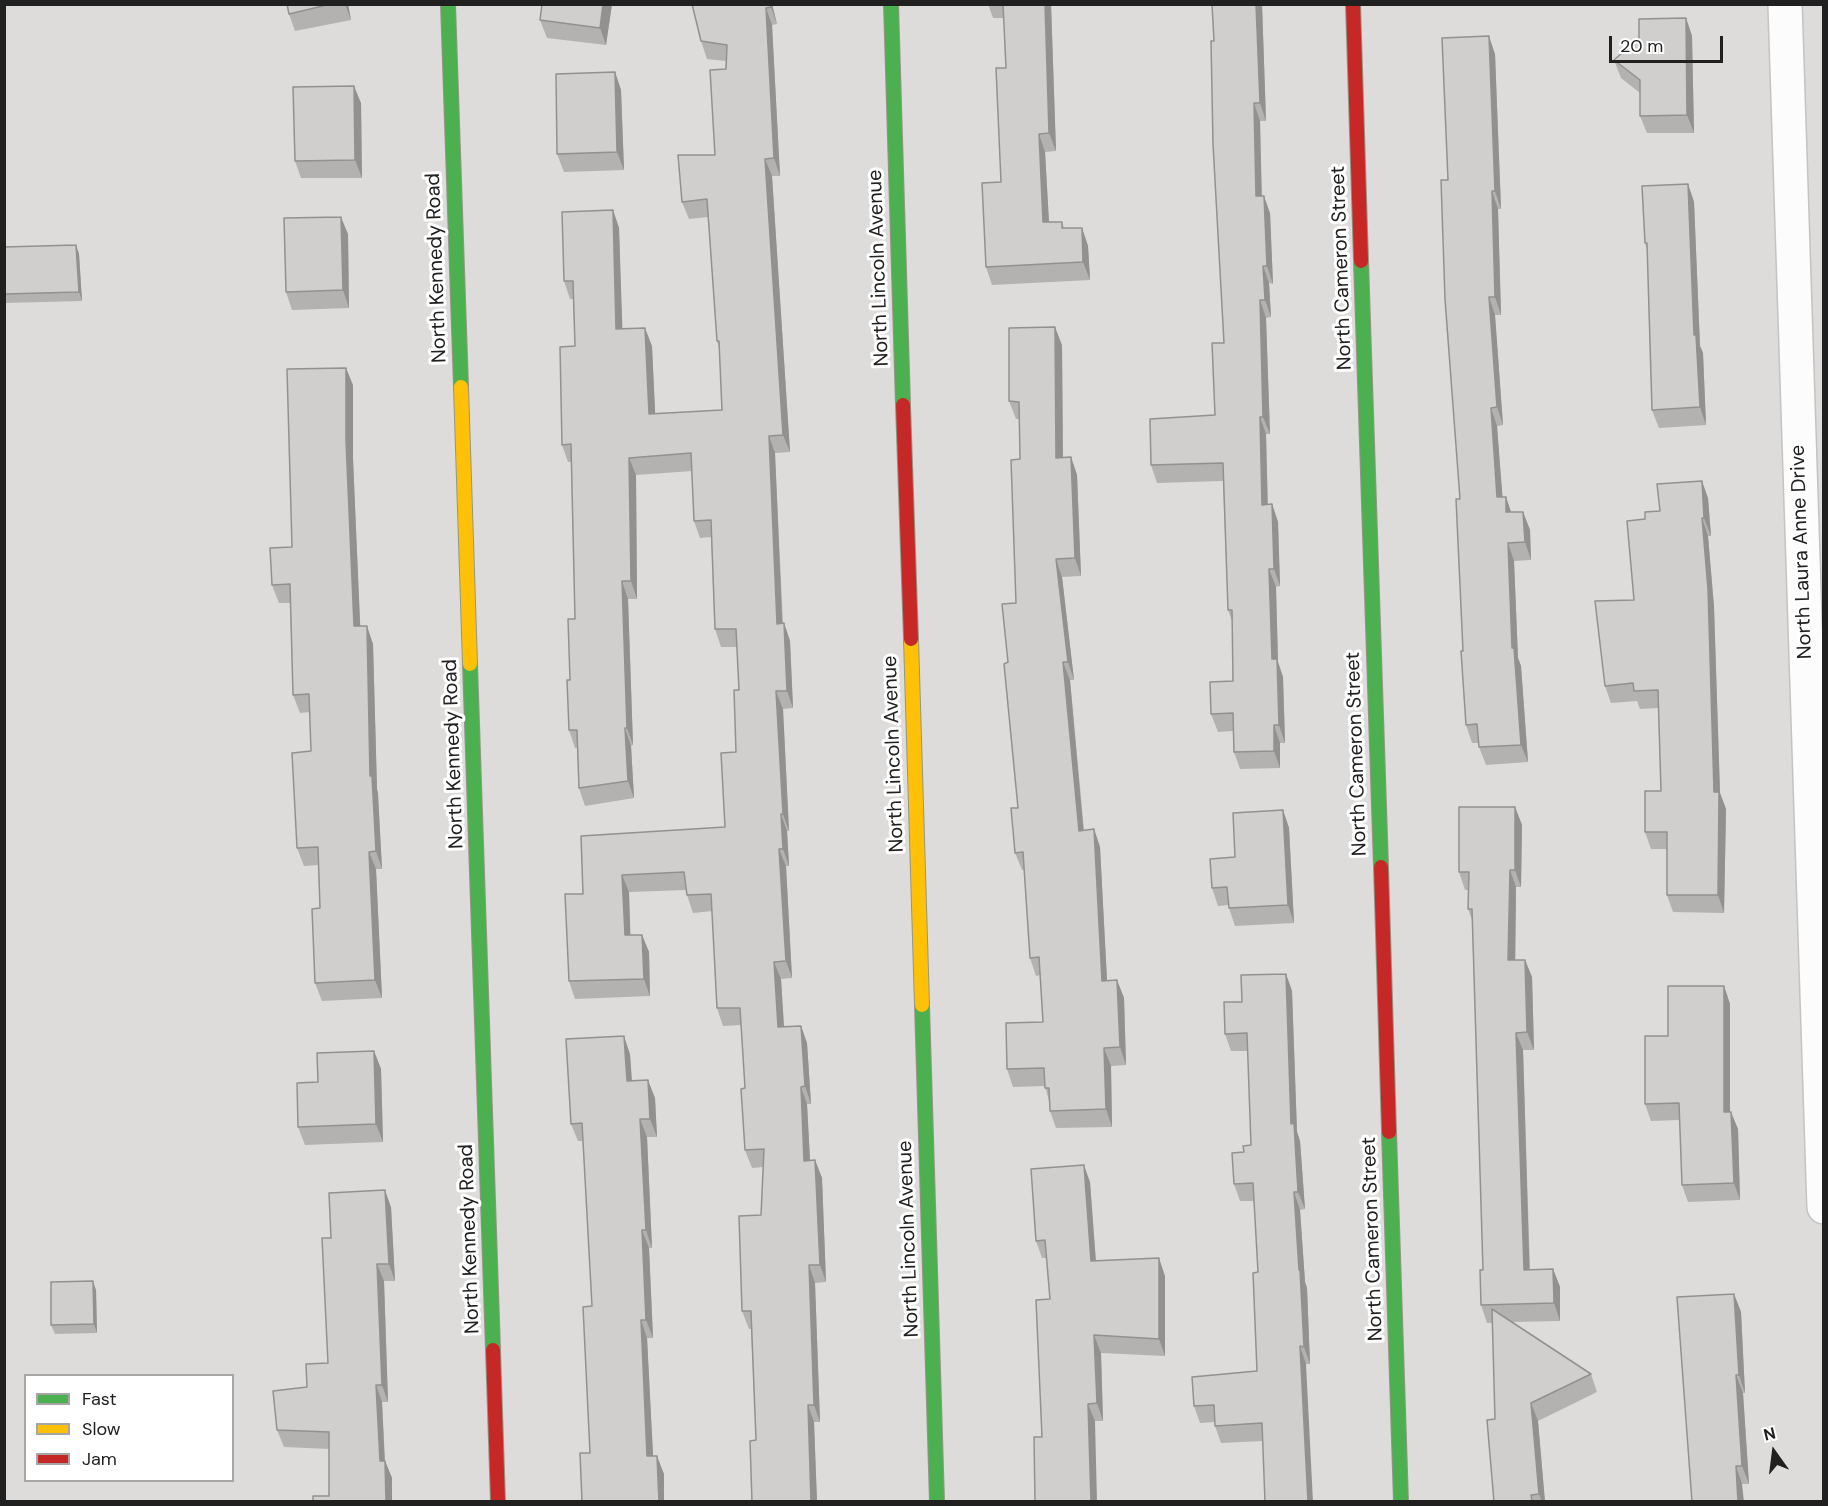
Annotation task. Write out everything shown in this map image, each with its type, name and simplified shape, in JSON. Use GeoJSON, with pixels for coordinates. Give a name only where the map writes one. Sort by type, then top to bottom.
{"type":"FeatureCollection","features":[{"type":"Feature","properties":{"kind":"street","name":"North Kennedy Road"},"geometry":{"type":"LineString","coordinates":[[447,4],[498,1502]]}},
{"type":"Feature","properties":{"kind":"street","name":"North Lincoln Avenue"},"geometry":{"type":"LineString","coordinates":[[891,4],[937,1502]]}},
{"type":"Feature","properties":{"kind":"street","name":"North Cameron Street"},"geometry":{"type":"LineString","coordinates":[[1353,4],[1401,1502]]}},
{"type":"Feature","properties":{"kind":"street","name":"North Laura Anne Drive"},"geometry":{"type":"LineString","coordinates":[[1785,4],[1824,1207]]}},
{"type":"Feature","properties":{"kind":"shaded area"},"geometry":{"type":"Polygon","coordinates":[[[5,5],[1823,5],[1823,1501],[5,1502],[5,5]]]}},
{"type":"Feature","properties":{"kind":"building"},"geometry":{"type":"Polygon","coordinates":[[[287,4],[331,4],[289,14],[287,4]]]}},
{"type":"Feature","properties":{"kind":"building"},"geometry":{"type":"Polygon","coordinates":[[[542,4],[603,4],[600,28],[540,20],[542,4]]]}},
{"type":"Feature","properties":{"kind":"building"},"geometry":{"type":"Polygon","coordinates":[[[692,4],[770,4],[771,7],[766,8],[774,158],[765,159],[783,435],[769,436],[777,624],[784,623],[787,691],[776,691],[783,814],[781,814],[783,849],[779,849],[786,961],[774,962],[778,1027],[801,1026],[805,1086],[801,1087],[804,1161],[815,1160],[820,1265],[809,1265],[814,1405],[808,1405],[811,1502],[752,1502],[750,1441],[756,1440],[751,1311],[742,1311],[739,1216],[761,1215],[764,1149],[745,1150],[741,1089],[745,1088],[740,1008],[717,1008],[711,894],[687,895],[684,872],[622,875],[625,935],[642,935],[644,979],[569,981],[565,894],[583,894],[581,836],[725,827],[721,753],[736,752],[734,690],[739,690],[736,629],[715,629],[711,520],[694,521],[691,453],[629,458],[631,581],[622,581],[628,781],[579,788],[577,730],[569,730],[568,619],[575,619],[571,444],[562,445],[560,347],[575,346],[573,281],[564,281],[562,212],[613,210],[616,329],[645,328],[649,414],[722,410],[719,341],[717,341],[707,199],[682,202],[678,155],[715,155],[710,70],[726,69],[727,45],[701,41],[692,4]]]}},
{"type":"Feature","properties":{"kind":"building"},"geometry":{"type":"Polygon","coordinates":[[[1003,4],[1045,4],[1049,133],[1039,134],[1043,222],[1062,222],[1062,228],[1082,228],[1083,262],[986,267],[982,183],[1001,182],[996,68],[1006,68],[1003,4]]]}},
{"type":"Feature","properties":{"kind":"building"},"geometry":{"type":"Polygon","coordinates":[[[1212,4],[1256,4],[1260,103],[1254,103],[1256,196],[1264,196],[1267,266],[1263,266],[1265,300],[1260,300],[1263,417],[1260,417],[1262,505],[1272,504],[1274,569],[1269,569],[1272,659],[1277,659],[1279,725],[1274,725],[1274,751],[1234,752],[1233,713],[1211,714],[1210,682],[1233,681],[1232,610],[1228,610],[1223,463],[1151,465],[1150,419],[1215,415],[1212,343],[1224,343],[1213,144],[1212,4]]]}},
{"type":"Feature","properties":{"kind":"building"},"geometry":{"type":"Polygon","coordinates":[[[1686,18],[1687,115],[1640,116],[1640,80],[1614,60],[1639,38],[1639,19],[1686,18]]]}},
{"type":"Feature","properties":{"kind":"building"},"geometry":{"type":"Polygon","coordinates":[[[1489,36],[1495,191],[1492,191],[1495,297],[1489,297],[1497,407],[1491,408],[1497,497],[1506,497],[1506,512],[1523,512],[1525,542],[1508,543],[1512,648],[1514,648],[1521,745],[1479,747],[1477,724],[1466,725],[1461,651],[1463,651],[1456,499],[1460,499],[1445,299],[1441,180],[1448,180],[1442,38],[1489,36]]]}},
{"type":"Feature","properties":{"kind":"building"},"geometry":{"type":"Polygon","coordinates":[[[615,72],[617,152],[557,154],[556,74],[615,72]]]}},
{"type":"Feature","properties":{"kind":"building"},"geometry":{"type":"Polygon","coordinates":[[[354,86],[355,160],[295,161],[293,87],[354,86]]]}},
{"type":"Feature","properties":{"kind":"building"},"geometry":{"type":"Polygon","coordinates":[[[1688,184],[1694,335],[1696,335],[1700,407],[1652,410],[1647,243],[1645,243],[1642,186],[1688,184]]]}},
{"type":"Feature","properties":{"kind":"building"},"geometry":{"type":"Polygon","coordinates":[[[341,217],[343,290],[286,292],[284,218],[341,217]]]}},
{"type":"Feature","properties":{"kind":"building"},"geometry":{"type":"Polygon","coordinates":[[[76,245],[79,292],[4,294],[4,247],[76,245]]]}},
{"type":"Feature","properties":{"kind":"building"},"geometry":{"type":"Polygon","coordinates":[[[1055,327],[1056,458],[1071,457],[1075,558],[1056,559],[1068,662],[1063,662],[1079,831],[1094,829],[1102,981],[1117,980],[1120,1047],[1104,1048],[1106,1109],[1050,1111],[1049,1088],[1045,1088],[1044,1068],[1007,1069],[1006,1023],[1043,1022],[1039,957],[1030,958],[1023,852],[1015,853],[1011,808],[1018,808],[1004,664],[1008,662],[1002,604],[1016,603],[1011,460],[1020,459],[1019,402],[1009,401],[1009,328],[1055,327]]]}},
{"type":"Feature","properties":{"kind":"building"},"geometry":{"type":"Polygon","coordinates":[[[346,368],[346,441],[354,626],[367,626],[370,776],[372,776],[376,851],[369,852],[375,980],[315,983],[312,909],[320,908],[318,847],[297,848],[292,753],[311,751],[309,694],[293,695],[290,584],[272,585],[270,548],[292,547],[287,369],[346,368]]]}},
{"type":"Feature","properties":{"kind":"building"},"geometry":{"type":"Polygon","coordinates":[[[1702,481],[1704,518],[1702,518],[1708,589],[1714,792],[1719,792],[1718,895],[1667,895],[1667,832],[1645,832],[1645,791],[1661,791],[1658,690],[1634,691],[1633,683],[1605,686],[1595,601],[1634,600],[1627,521],[1645,519],[1645,512],[1660,511],[1657,484],[1702,481]]]}},
{"type":"Feature","properties":{"kind":"building"},"geometry":{"type":"Polygon","coordinates":[[[1459,807],[1515,807],[1515,870],[1510,870],[1508,960],[1525,960],[1527,1032],[1516,1033],[1524,1270],[1553,1269],[1554,1303],[1481,1305],[1480,1270],[1483,1270],[1472,909],[1468,909],[1469,872],[1459,872],[1459,807]]]}},
{"type":"Feature","properties":{"kind":"building"},"geometry":{"type":"Polygon","coordinates":[[[1283,810],[1288,905],[1229,908],[1227,887],[1212,888],[1210,859],[1235,857],[1233,813],[1283,810]]]}},
{"type":"Feature","properties":{"kind":"building"},"geometry":{"type":"Polygon","coordinates":[[[1286,974],[1291,1124],[1294,1123],[1298,1192],[1294,1192],[1304,1347],[1300,1346],[1308,1502],[1265,1502],[1262,1423],[1215,1426],[1214,1405],[1194,1406],[1192,1377],[1257,1371],[1253,1273],[1258,1272],[1253,1183],[1234,1184],[1232,1153],[1244,1152],[1243,1146],[1251,1145],[1247,1033],[1225,1034],[1224,1002],[1242,1002],[1241,975],[1286,974]]]}},
{"type":"Feature","properties":{"kind":"building"},"geometry":{"type":"Polygon","coordinates":[[[1668,986],[1724,986],[1724,1112],[1731,1112],[1734,1183],[1682,1185],[1679,1103],[1645,1104],[1645,1036],[1668,1036],[1668,986]]]}},
{"type":"Feature","properties":{"kind":"building"},"geometry":{"type":"Polygon","coordinates":[[[624,1036],[627,1081],[648,1080],[650,1119],[640,1119],[646,1230],[642,1230],[646,1320],[641,1320],[647,1456],[657,1456],[659,1502],[582,1502],[580,1453],[590,1453],[583,1307],[592,1306],[582,1123],[571,1124],[566,1039],[624,1036]]]}},
{"type":"Feature","properties":{"kind":"building"},"geometry":{"type":"Polygon","coordinates":[[[374,1051],[376,1124],[298,1127],[297,1083],[318,1082],[317,1053],[374,1051]]]}},
{"type":"Feature","properties":{"kind":"building"},"geometry":{"type":"Polygon","coordinates":[[[1084,1165],[1091,1261],[1159,1258],[1159,1339],[1094,1335],[1097,1403],[1088,1404],[1091,1502],[1035,1502],[1034,1437],[1042,1437],[1036,1300],[1050,1299],[1045,1240],[1036,1241],[1031,1169],[1084,1165]]]}},
{"type":"Feature","properties":{"kind":"building"},"geometry":{"type":"Polygon","coordinates":[[[385,1190],[389,1264],[377,1264],[382,1385],[376,1385],[380,1461],[385,1461],[386,1502],[313,1502],[313,1496],[329,1496],[329,1432],[277,1430],[273,1391],[307,1387],[306,1364],[328,1363],[322,1238],[331,1238],[329,1193],[385,1190]]]}},
{"type":"Feature","properties":{"kind":"building"},"geometry":{"type":"Polygon","coordinates":[[[93,1281],[94,1324],[51,1325],[51,1282],[93,1281]]]}},
{"type":"Feature","properties":{"kind":"building"},"geometry":{"type":"Polygon","coordinates":[[[1734,1294],[1742,1466],[1736,1466],[1738,1502],[1692,1502],[1677,1297],[1734,1294]]]}},
{"type":"Feature","properties":{"kind":"building"},"geometry":{"type":"Polygon","coordinates":[[[1492,1309],[1591,1374],[1531,1403],[1539,1494],[1531,1495],[1532,1502],[1494,1502],[1487,1420],[1495,1419],[1492,1309]]]}},
{"type":"Feature","properties":{"kind":"traffic: fast"},"geometry":{"type":"LineString","coordinates":[[448,4],[461,387]]}},
{"type":"Feature","properties":{"kind":"traffic: fast"},"geometry":{"type":"LineString","coordinates":[[891,4],[903,405]]}},
{"type":"Feature","properties":{"kind":"traffic: fast"},"geometry":{"type":"LineString","coordinates":[[1361,261],[1381,867]]}},
{"type":"Feature","properties":{"kind":"traffic: fast"},"geometry":{"type":"LineString","coordinates":[[470,664],[493,1350]]}},
{"type":"Feature","properties":{"kind":"traffic: fast"},"geometry":{"type":"LineString","coordinates":[[922,1005],[937,1502]]}},
{"type":"Feature","properties":{"kind":"traffic: fast"},"geometry":{"type":"LineString","coordinates":[[1389,1132],[1401,1502]]}},
{"type":"Feature","properties":{"kind":"traffic: slow"},"geometry":{"type":"LineString","coordinates":[[461,387],[470,664]]}},
{"type":"Feature","properties":{"kind":"traffic: slow"},"geometry":{"type":"LineString","coordinates":[[911,639],[922,1005]]}},
{"type":"Feature","properties":{"kind":"traffic: jam"},"geometry":{"type":"LineString","coordinates":[[1353,4],[1361,261]]}},
{"type":"Feature","properties":{"kind":"traffic: jam"},"geometry":{"type":"LineString","coordinates":[[903,405],[911,639]]}},
{"type":"Feature","properties":{"kind":"traffic: jam"},"geometry":{"type":"LineString","coordinates":[[1381,867],[1389,1132]]}},
{"type":"Feature","properties":{"kind":"traffic: jam"},"geometry":{"type":"LineString","coordinates":[[493,1350],[498,1502]]}}]}
